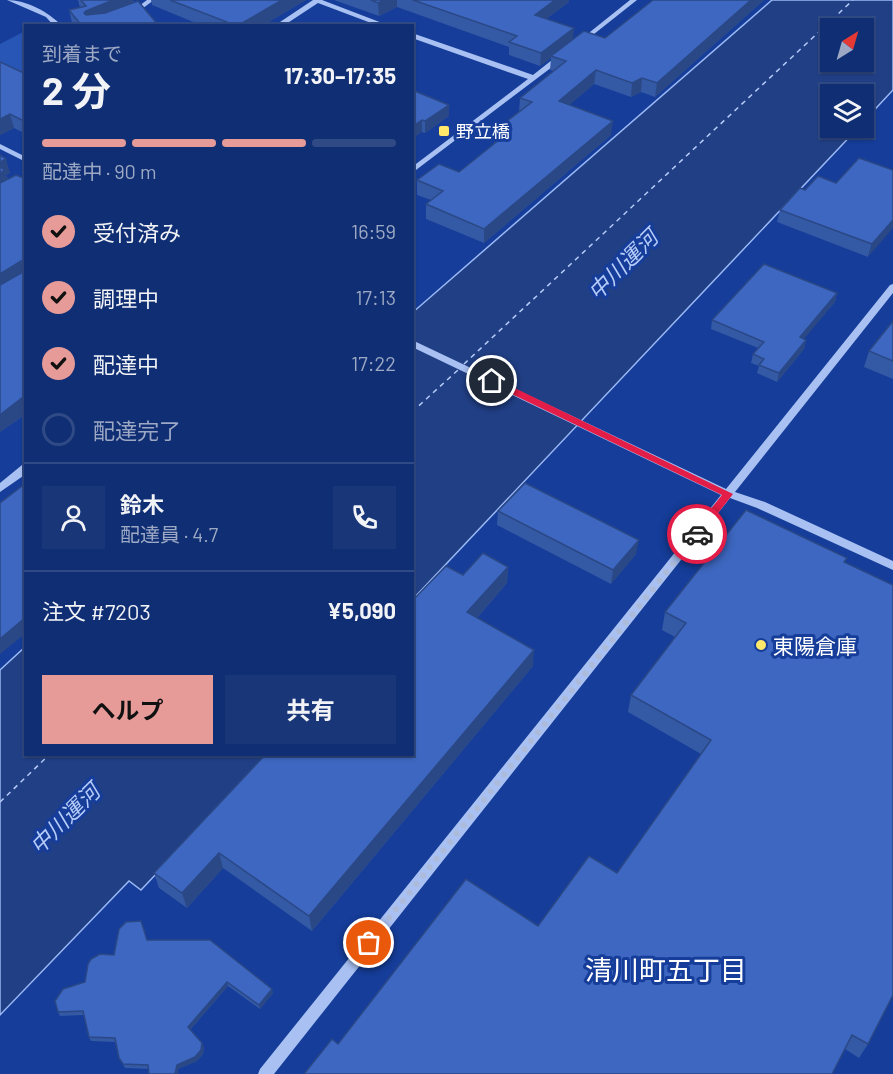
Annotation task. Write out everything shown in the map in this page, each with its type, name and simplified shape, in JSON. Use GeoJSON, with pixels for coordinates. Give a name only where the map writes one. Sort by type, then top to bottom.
{"type":"FeatureCollection","features":[{"type":"Feature","properties":{"kind":"street"},"geometry":{"type":"LineString","coordinates":[[10,0],[48,16],[57,24]]}},
{"type":"Feature","properties":{"kind":"street"},"geometry":{"type":"LineString","coordinates":[[126,16],[143,8],[151,0]]}},
{"type":"Feature","properties":{"kind":"street"},"geometry":{"type":"LineString","coordinates":[[280,24],[317,0],[382,24]]}},
{"type":"Feature","properties":{"kind":"street"},"geometry":{"type":"LineString","coordinates":[[414,169],[634,0]]}},
{"type":"Feature","properties":{"kind":"street"},"geometry":{"type":"LineString","coordinates":[[414,36],[533,78]]}},
{"type":"Feature","properties":{"kind":"street"},"geometry":{"type":"LineString","coordinates":[[0,146],[24,158]]}},
{"type":"Feature","properties":{"kind":"street"},"geometry":{"type":"LineString","coordinates":[[265,1074],[893,287]]}},
{"type":"Feature","properties":{"kind":"street"},"geometry":{"type":"LineString","coordinates":[[414,344],[728,494],[761,505],[893,566]]}},
{"type":"Feature","properties":{"kind":"street"},"geometry":{"type":"LineString","coordinates":[[1,486],[24,469]]}},
{"type":"Feature","properties":{"kind":"shaded area"},"geometry":{"type":"Polygon","coordinates":[[[24,32],[24,73],[13,77],[0,65],[0,44],[24,32]]]}},
{"type":"Feature","properties":{"kind":"water","name":"中川運河"},"geometry":{"type":"Polygon","coordinates":[[[772,0],[893,0],[893,90],[874,110],[874,84],[820,84],[820,138],[849,138],[414,598],[414,311],[772,0]]]}},
{"type":"Feature","properties":{"kind":"water","name":"中川運河"},"geometry":{"type":"Polygon","coordinates":[[[24,648],[24,756],[267,756],[141,890],[129,881],[0,1015],[0,670],[24,648]]]}},
{"type":"Feature","properties":{"kind":"building"},"geometry":{"type":"Polygon","coordinates":[[[81,0],[113,0],[86,11],[84,13],[86,15],[105,13],[138,1],[157,24],[80,24],[69,10],[86,6],[81,0]]]}},
{"type":"Feature","properties":{"kind":"building"},"geometry":{"type":"Polygon","coordinates":[[[170,0],[282,0],[240,24],[232,24],[170,0]]]}},
{"type":"Feature","properties":{"kind":"building"},"geometry":{"type":"Polygon","coordinates":[[[413,0],[555,0],[535,15],[574,28],[541,53],[509,42],[517,36],[413,0]]]}},
{"type":"Feature","properties":{"kind":"building"},"geometry":{"type":"Polygon","coordinates":[[[653,0],[751,0],[657,83],[642,78],[632,83],[596,70],[559,101],[613,121],[484,229],[426,204],[443,191],[417,180],[439,164],[459,172],[505,135],[494,131],[532,102],[520,98],[566,61],[551,56],[584,31],[605,38],[653,0]]]}},
{"type":"Feature","properties":{"kind":"building"},"geometry":{"type":"Polygon","coordinates":[[[0,62],[24,73],[24,121],[10,114],[0,119],[0,62]]]}},
{"type":"Feature","properties":{"kind":"building"},"geometry":{"type":"Polygon","coordinates":[[[414,91],[449,105],[425,121],[422,120],[414,126],[414,91]]]}},
{"type":"Feature","properties":{"kind":"building"},"geometry":{"type":"Polygon","coordinates":[[[859,158],[893,170],[893,220],[872,244],[780,210],[800,188],[805,190],[818,176],[836,183],[859,158]]]}},
{"type":"Feature","properties":{"kind":"building"},"geometry":{"type":"Polygon","coordinates":[[[16,175],[24,178],[24,261],[0,274],[0,183],[16,175]]]}},
{"type":"Feature","properties":{"kind":"building"},"geometry":{"type":"Polygon","coordinates":[[[24,261],[24,399],[22,398],[0,415],[0,285],[23,272],[24,261]]]}},
{"type":"Feature","properties":{"kind":"building"},"geometry":{"type":"Polygon","coordinates":[[[764,264],[837,293],[800,337],[806,340],[779,373],[759,365],[764,359],[753,354],[764,342],[712,320],[764,264]]]}},
{"type":"Feature","properties":{"kind":"building"},"geometry":{"type":"Polygon","coordinates":[[[893,321],[893,361],[869,351],[893,321]]]}},
{"type":"Feature","properties":{"kind":"building"},"geometry":{"type":"Polygon","coordinates":[[[525,483],[639,540],[613,570],[498,511],[525,483]]]}},
{"type":"Feature","properties":{"kind":"building"},"geometry":{"type":"Polygon","coordinates":[[[24,485],[24,619],[0,639],[0,503],[24,485]]]}},
{"type":"Feature","properties":{"kind":"building"},"geometry":{"type":"Polygon","coordinates":[[[746,510],[847,558],[844,562],[893,585],[893,995],[868,1044],[852,1035],[832,1074],[304,1074],[332,1039],[338,1044],[466,879],[538,926],[589,856],[617,873],[711,740],[631,695],[686,623],[665,612],[746,510]]]}},
{"type":"Feature","properties":{"kind":"building"},"geometry":{"type":"Polygon","coordinates":[[[483,553],[508,567],[467,612],[534,650],[309,916],[219,853],[182,893],[154,873],[264,756],[414,756],[414,599],[446,566],[463,575],[483,553]]]}},
{"type":"Feature","properties":{"kind":"building"},"geometry":{"type":"Polygon","coordinates":[[[141,921],[147,940],[210,940],[272,989],[259,1005],[227,982],[188,1027],[202,1043],[201,1050],[195,1057],[177,1065],[175,1074],[149,1074],[148,1065],[123,1064],[119,1058],[115,1038],[89,1037],[83,1011],[58,1012],[55,1001],[63,989],[85,982],[91,959],[100,954],[114,955],[119,929],[126,922],[141,921]]]}},
{"type":"Feature","properties":{"kind":"ferry route"},"geometry":{"type":"LineString","coordinates":[[464,364],[853,0]]}},
{"type":"Feature","properties":{"kind":"ferry route"},"geometry":{"type":"LineString","coordinates":[[414,410],[458,370]]}},
{"type":"Feature","properties":{"kind":"ferry route"},"geometry":{"type":"LineString","coordinates":[[0,802],[48,756]]}},
{"type":"Feature","properties":{"kind":"way so far"},"geometry":{"type":"LineString","coordinates":[[369,943],[697,534]]}},
{"type":"Feature","properties":{"kind":"place","name":"野立橋"},"geometry":{"type":"Point","coordinates":[444,131]}},
{"type":"Feature","properties":{"kind":"place","name":"東陽倉庫"},"geometry":{"type":"Point","coordinates":[761,645]}},
{"type":"Feature","properties":{"kind":"district","name":"清川町五丁目"},"geometry":{"type":"Point","coordinates":[666,969]}},
{"type":"Feature","properties":{"kind":"route"},"geometry":{"type":"LineString","coordinates":[[492,381],[728,494],[697,534]]}}]}
